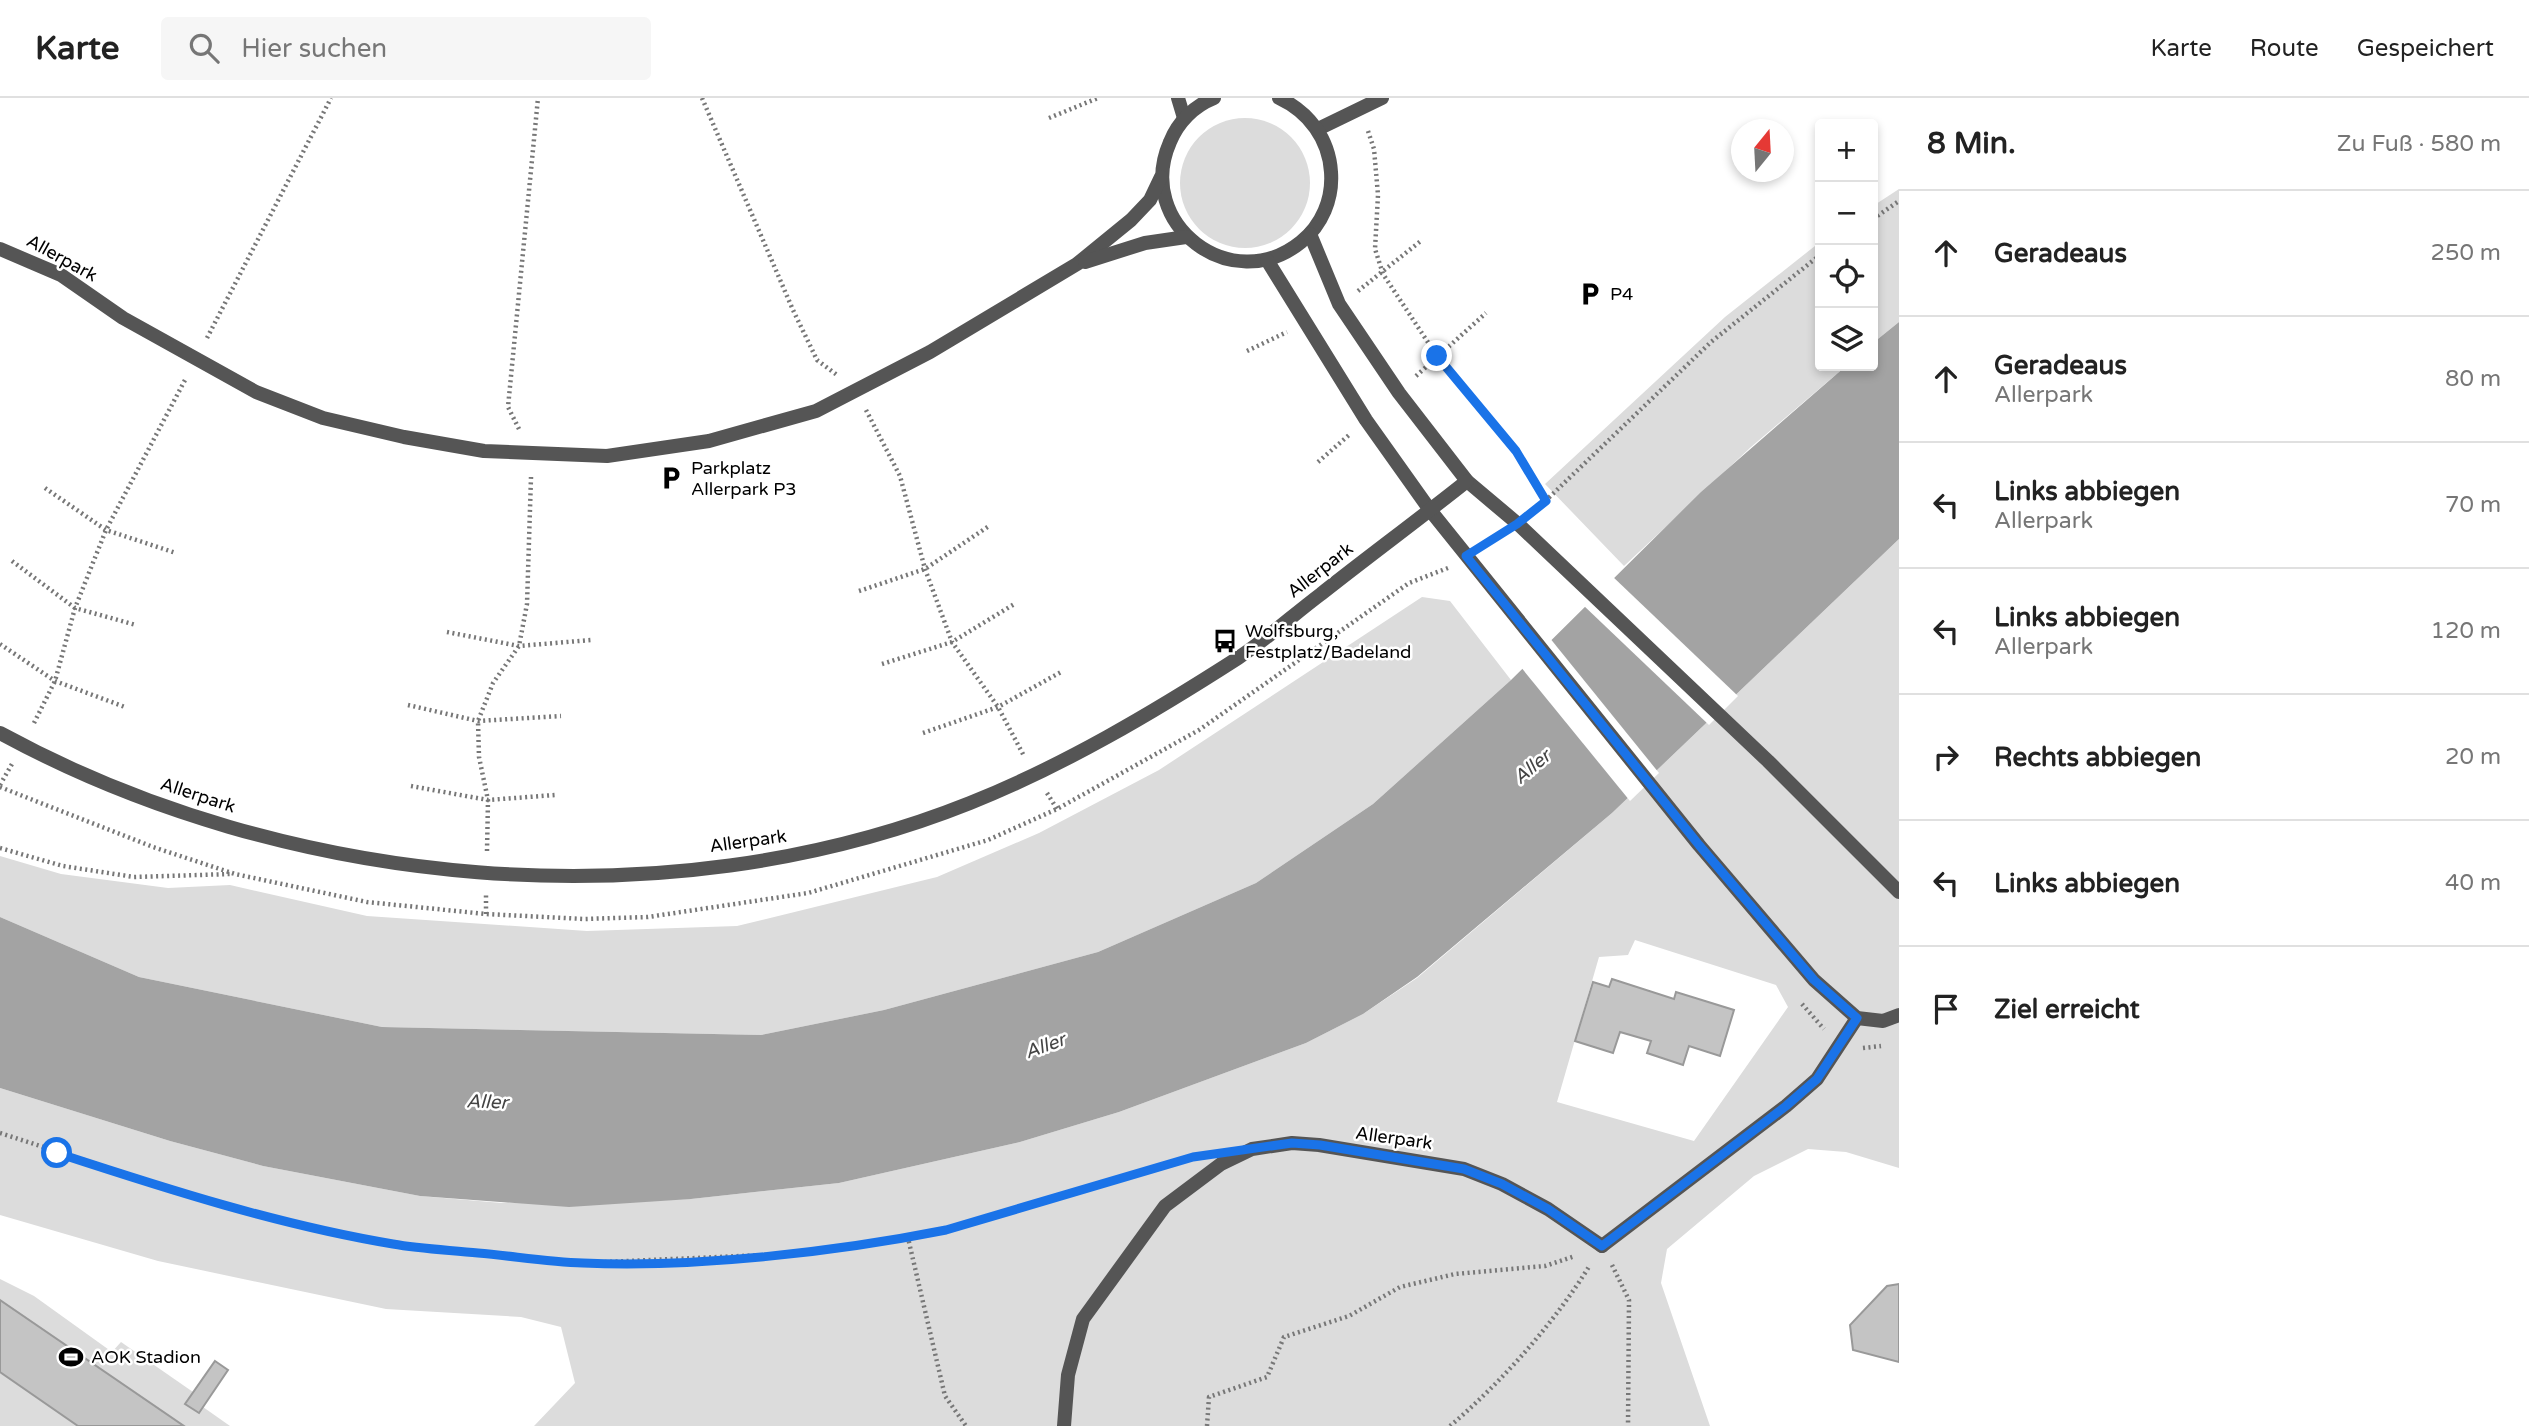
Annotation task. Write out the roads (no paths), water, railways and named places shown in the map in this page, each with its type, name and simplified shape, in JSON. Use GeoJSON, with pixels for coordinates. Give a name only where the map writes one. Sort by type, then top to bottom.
{"type":"FeatureCollection","features":[{"type":"Feature","properties":{"kind":"street"},"geometry":{"type":"LineString","coordinates":[[1178,98],[1184,118]]}},
{"type":"Feature","properties":{"kind":"street","name":"Allerpark"},"geometry":{"type":"LineString","coordinates":[[1214,98],[1184,118],[1164,154],[1161,177],[1164,200],[1186,237],[1209,253],[1238,262],[1267,260],[1290,251],[1310,234],[1328,203],[1332,182],[1330,158],[1318,129],[1295,106],[1279,98]]}},
{"type":"Feature","properties":{"kind":"street"},"geometry":{"type":"LineString","coordinates":[[1318,129],[1382,98]]}},
{"type":"Feature","properties":{"kind":"street","name":"Allerpark"},"geometry":{"type":"LineString","coordinates":[[0,248],[61,275],[123,318],[195,360],[256,392],[323,418],[404,438],[484,451],[607,456],[709,441],[816,411],[930,352],[1077,264],[1131,220],[1150,200],[1161,177]]}},
{"type":"Feature","properties":{"kind":"street"},"geometry":{"type":"LineString","coordinates":[[1310,234],[1339,304],[1399,393],[1466,481],[1517,524],[1562,570],[1768,761],[1899,892]]}},
{"type":"Feature","properties":{"kind":"street","name":"Allerpark"},"geometry":{"type":"LineString","coordinates":[[1077,264],[1145,243],[1186,237]]}},
{"type":"Feature","properties":{"kind":"street"},"geometry":{"type":"LineString","coordinates":[[1267,260],[1366,420],[1430,510],[1699,845],[1814,980],[1857,1018],[1884,1021],[1899,1015]]}},
{"type":"Feature","properties":{"kind":"street","name":"Allerpark"},"geometry":{"type":"LineString","coordinates":[[0,733],[23,746],[187,815],[320,851],[410,866],[486,874],[569,877],[661,872],[776,858],[873,836],[970,803],[1106,736],[1241,656],[1466,481]]}},
{"type":"Feature","properties":{"kind":"street","name":"Allerpark"},"geometry":{"type":"LineString","coordinates":[[1065,1426],[1068,1375],[1083,1320],[1165,1206],[1221,1164],[1252,1149],[1292,1143],[1320,1145],[1464,1169],[1502,1184],[1548,1209],[1602,1246],[1786,1106],[1817,1079],[1857,1018]]}},
{"type":"Feature","properties":{"kind":"water","name":"Aller"},"geometry":{"type":"Polygon","coordinates":[[[1899,322],[1899,539],[1612,813],[1417,977],[1363,1014],[1306,1043],[1119,1112],[1020,1142],[839,1183],[691,1199],[569,1207],[420,1196],[263,1166],[170,1141],[0,1088],[0,917],[139,977],[382,1027],[761,1035],[884,1010],[1098,952],[1256,883],[1373,804],[1511,680],[1701,492],[1840,371],[1878,371],[1878,339],[1899,322]]]}},
{"type":"Feature","properties":{"kind":"place","name":"P4"},"geometry":{"type":"Point","coordinates":[1590,294]}},
{"type":"Feature","properties":{"kind":"place","name":"Parkplatz Allerpark P3"},"geometry":{"type":"Point","coordinates":[671,478]}},
{"type":"Feature","properties":{"kind":"place","name":"Wolfsburg, Festplatz/Badeland"},"geometry":{"type":"Point","coordinates":[1225,641]}},
{"type":"Feature","properties":{"kind":"place","name":"AOK Stadion"},"geometry":{"type":"Point","coordinates":[71,1357]}}]}
